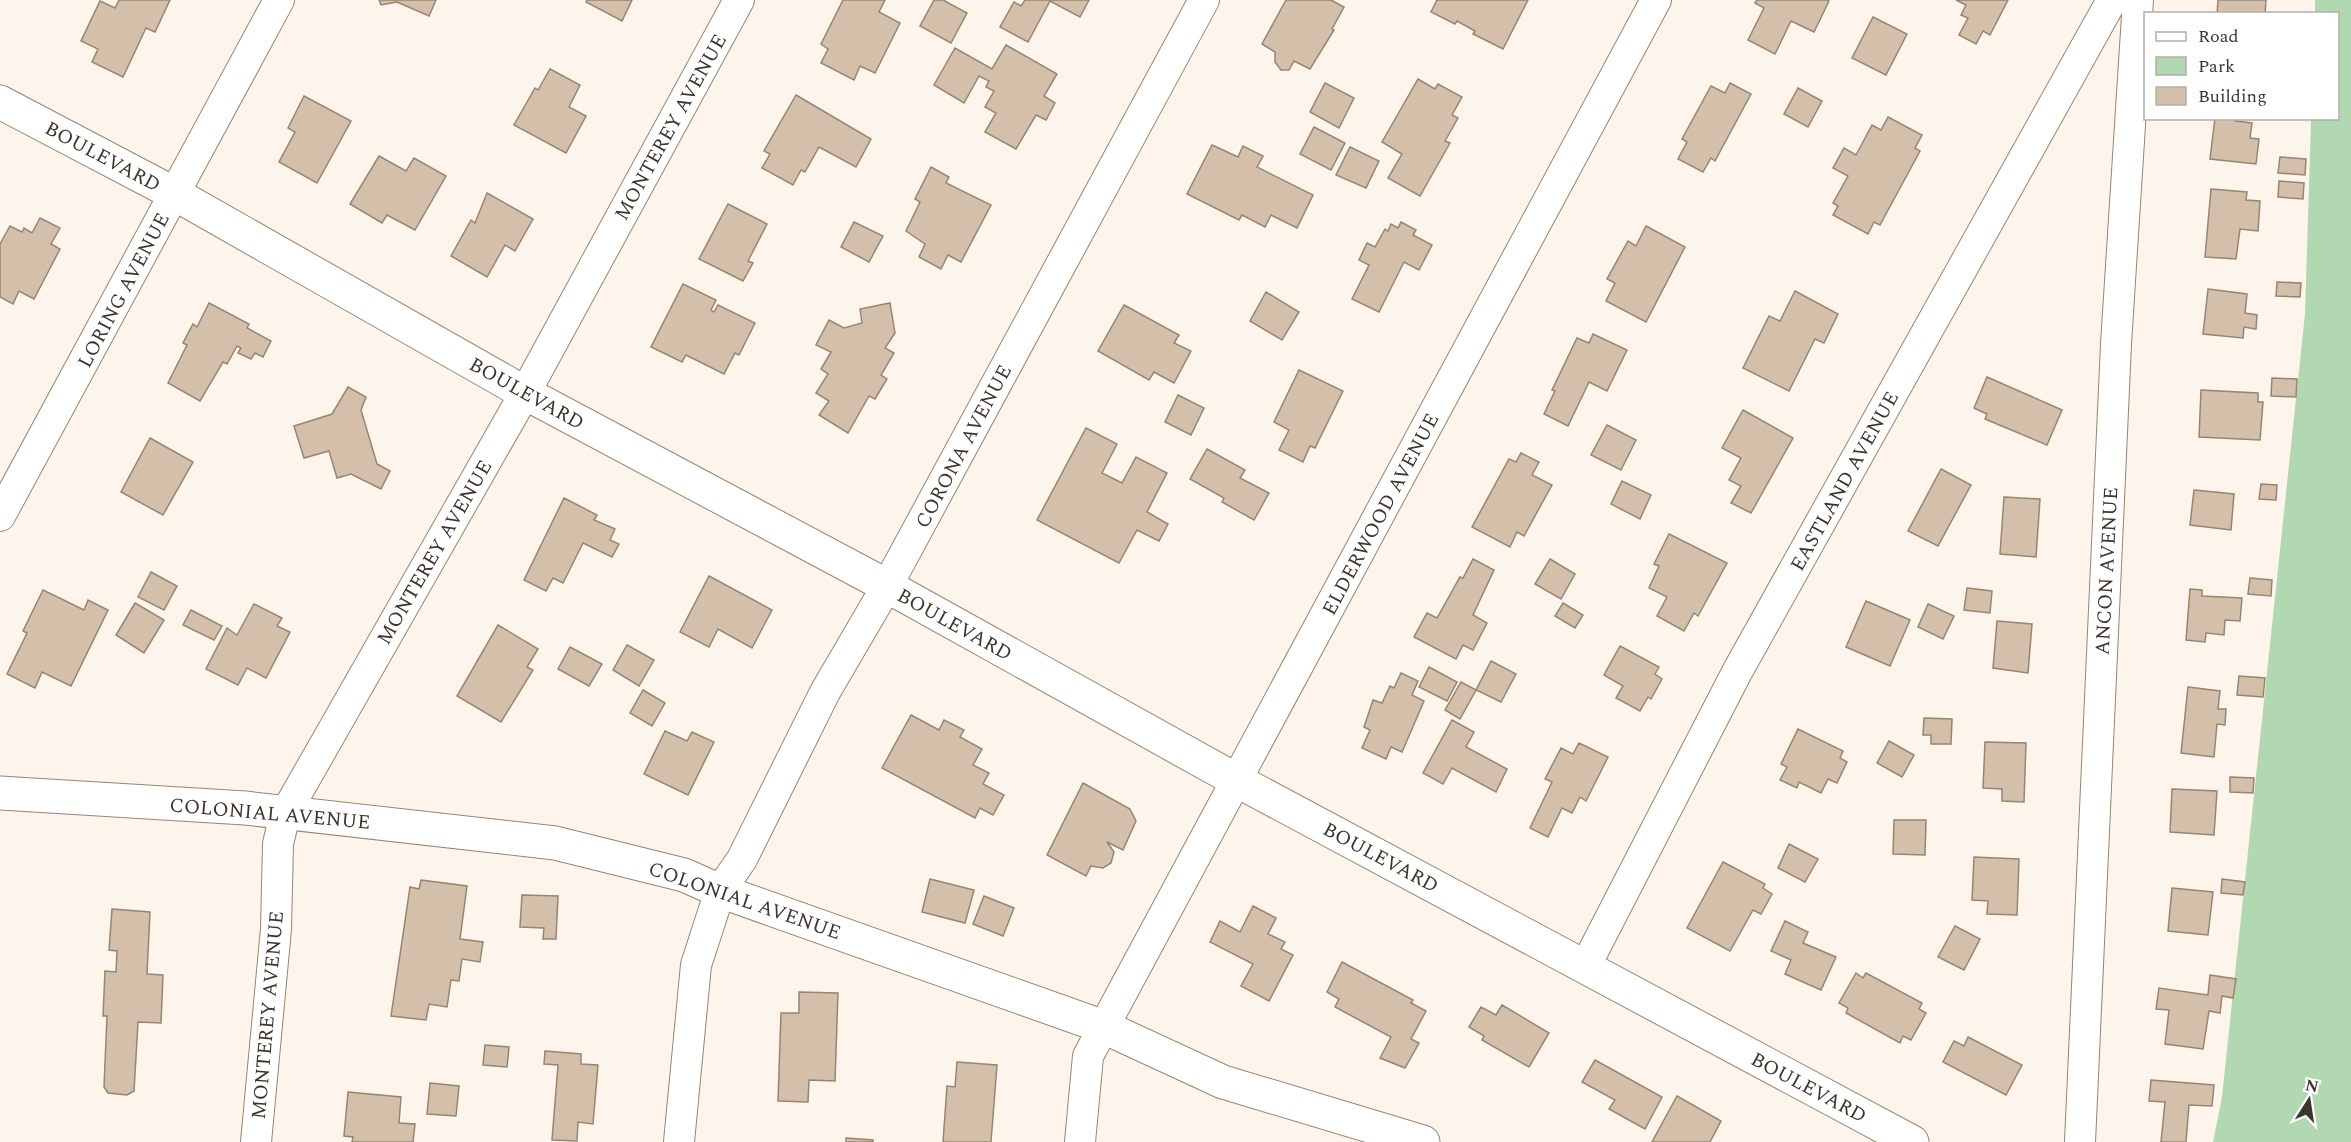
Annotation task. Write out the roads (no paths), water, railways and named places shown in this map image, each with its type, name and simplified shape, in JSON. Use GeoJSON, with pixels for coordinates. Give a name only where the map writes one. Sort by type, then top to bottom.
{"type":"FeatureCollection","features":[{"type":"Feature","properties":{"kind":"street","name":"LORING AVENUE"},"geometry":{"type":"LineString","coordinates":[[0,516],[279,0]]}},
{"type":"Feature","properties":{"kind":"street","name":"MONTEREY AVENUE"},"geometry":{"type":"LineString","coordinates":[[256,1142],[276,929],[278,844],[285,814],[525,393],[739,0]]}},
{"type":"Feature","properties":{"kind":"street","name":"CORONA AVENUE"},"geometry":{"type":"LineString","coordinates":[[679,1142],[696,965],[720,891],[742,859],[825,692],[887,586],[1204,0]]}},
{"type":"Feature","properties":{"kind":"street","name":"ELDERWOOD AVENUE"},"geometry":{"type":"LineString","coordinates":[[1080,1142],[1088,1056],[1656,0]]}},
{"type":"Feature","properties":{"kind":"street","name":"EASTLAND AVENUE"},"geometry":{"type":"LineString","coordinates":[[1585,967],[1737,672],[2112,0]]}},
{"type":"Feature","properties":{"kind":"street","name":"ANCON AVENUE"},"geometry":{"type":"LineString","coordinates":[[2080,1142],[2116,344],[2138,0]]}},
{"type":"Feature","properties":{"kind":"street","name":"BOULEVARD"},"geometry":{"type":"LineString","coordinates":[[0,102],[175,194],[525,393],[887,586],[1236,780],[1912,1142]]}},
{"type":"Feature","properties":{"kind":"street","name":"COLONIAL AVENUE"},"geometry":{"type":"LineString","coordinates":[[0,793],[245,808],[555,843],[684,875],[720,891],[1104,1028],[1223,1082],[1423,1142]]}}]}
